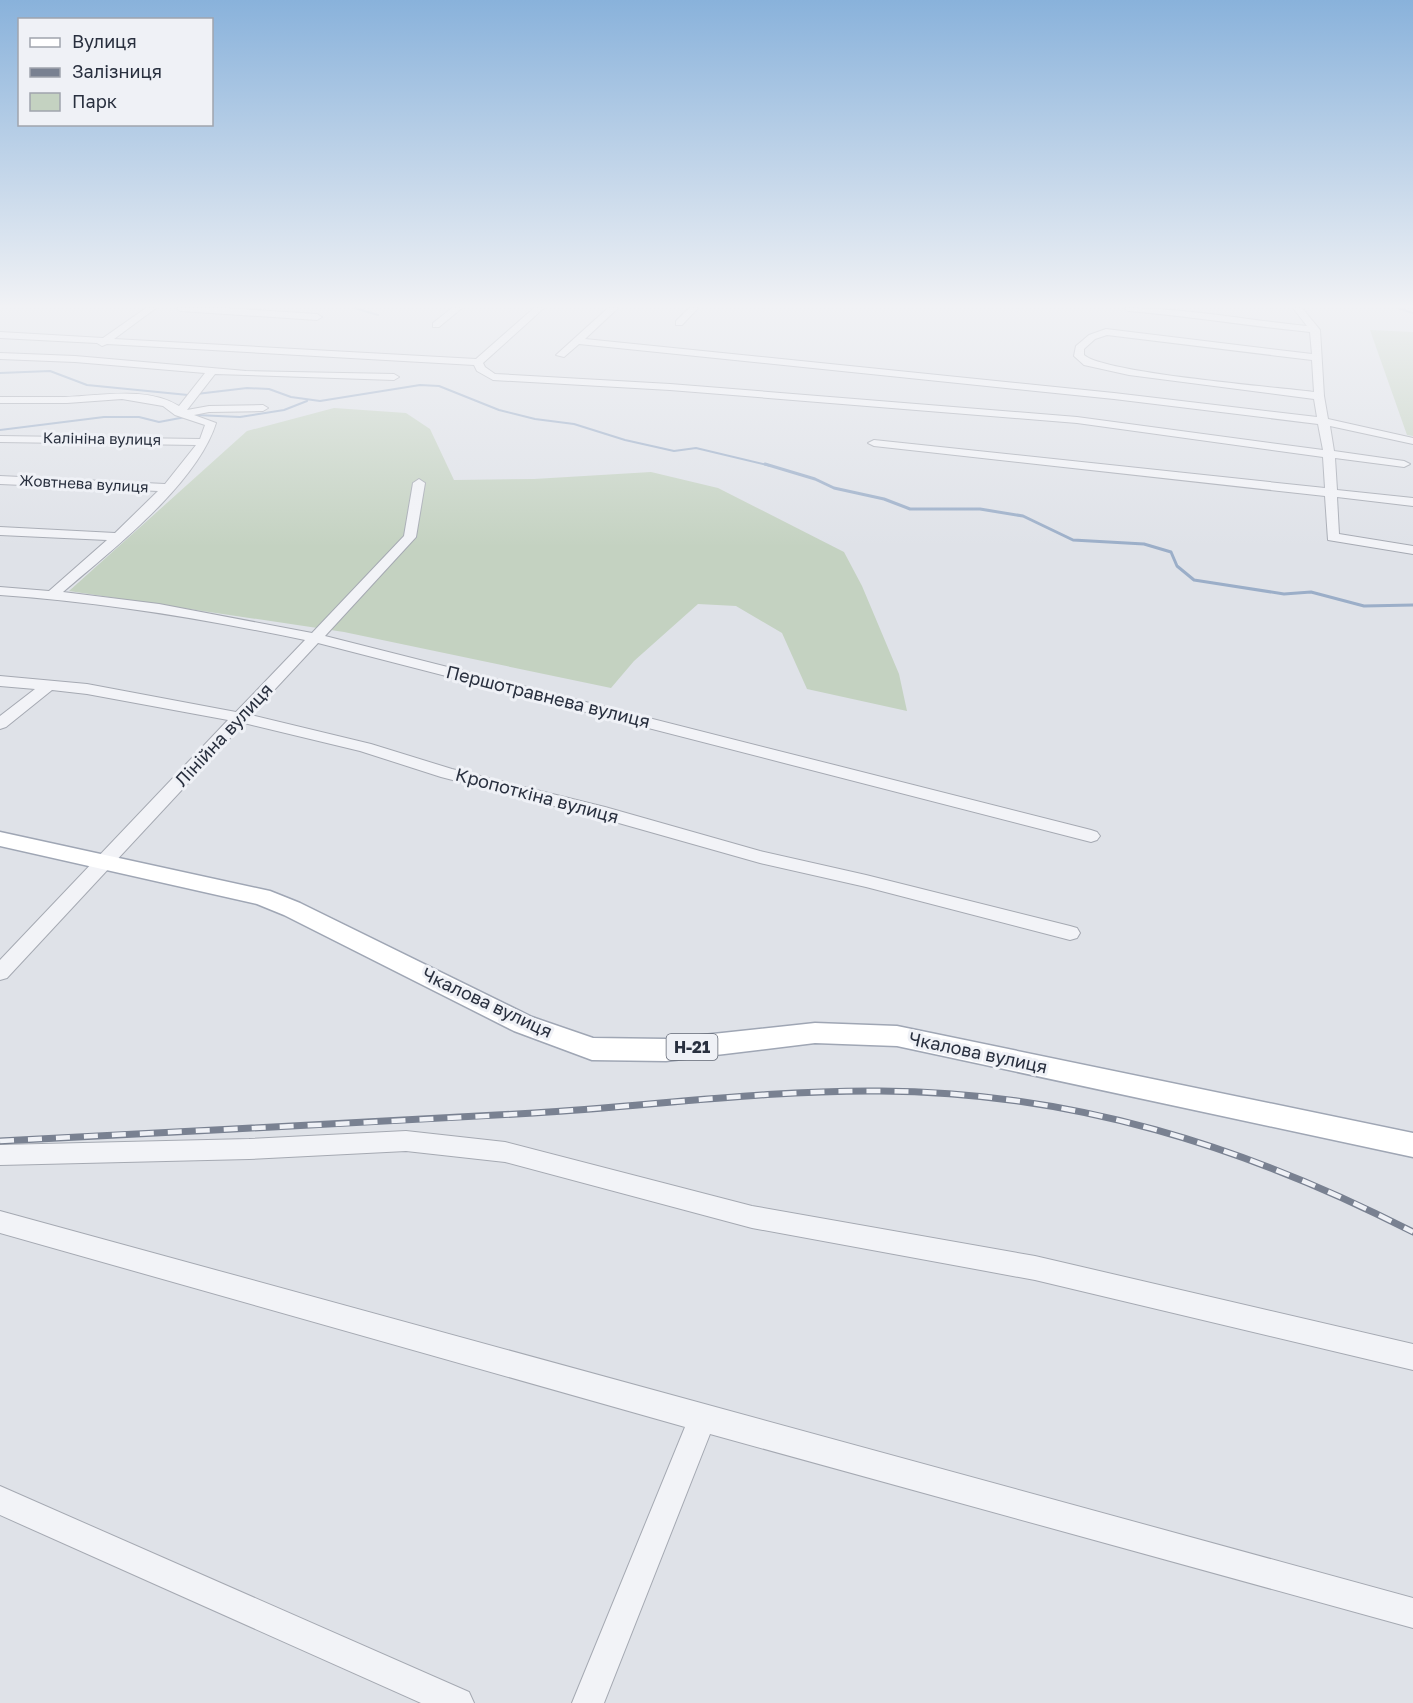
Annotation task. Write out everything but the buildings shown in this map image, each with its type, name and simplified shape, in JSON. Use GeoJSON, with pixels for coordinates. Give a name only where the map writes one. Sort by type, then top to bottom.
{"type":"FeatureCollection","features":[{"type":"Feature","properties":{"kind":"main road","name":"Чкалова вулиця"},"geometry":{"type":"LineString","coordinates":[[0,839],[262,897],[313,919],[523,1024],[592,1049],[666,1050],[815,1033],[897,1036],[1413,1145]]}},
{"type":"Feature","properties":{"kind":"street"},"geometry":{"type":"LineString","coordinates":[[184,415],[202,387]]}},
{"type":"Feature","properties":{"kind":"street"},"geometry":{"type":"LineString","coordinates":[[676,387],[1065,419],[1404,464]]}},
{"type":"Feature","properties":{"kind":"street"},"geometry":{"type":"LineString","coordinates":[[1031,387],[1324,421],[1413,441]]}},
{"type":"Feature","properties":{"kind":"street"},"geometry":{"type":"LineString","coordinates":[[1251,387],[1319,396]]}},
{"type":"Feature","properties":{"kind":"street"},"geometry":{"type":"LineString","coordinates":[[1319,387],[1329,453],[1333,537],[1413,550]]}},
{"type":"Feature","properties":{"kind":"street"},"geometry":{"type":"LineString","coordinates":[[0,400],[66,400],[122,396],[166,403],[184,415],[211,423],[211,432],[168,488],[53,594]]}},
{"type":"Feature","properties":{"kind":"street"},"geometry":{"type":"LineString","coordinates":[[184,415],[209,409],[263,408]]}},
{"type":"Feature","properties":{"kind":"street","name":"Калініна вулиця"},"geometry":{"type":"LineString","coordinates":[[0,439],[203,442]]}},
{"type":"Feature","properties":{"kind":"street"},"geometry":{"type":"LineString","coordinates":[[874,443],[1413,502]]}},
{"type":"Feature","properties":{"kind":"street","name":"Жовтнева вулиця"},"geometry":{"type":"LineString","coordinates":[[0,480],[168,488]]}},
{"type":"Feature","properties":{"kind":"street","name":"Лінійна вулиця"},"geometry":{"type":"LineString","coordinates":[[0,973],[410,537],[418,483]]}},
{"type":"Feature","properties":{"kind":"street"},"geometry":{"type":"LineString","coordinates":[[0,531],[117,537]]}},
{"type":"Feature","properties":{"kind":"street","name":"Першотравнева вулиця"},"geometry":{"type":"LineString","coordinates":[[0,591],[53,594],[239,622],[315,638],[1091,836]]}},
{"type":"Feature","properties":{"kind":"street","name":"Кропоткіна вулиця"},"geometry":{"type":"LineString","coordinates":[[0,681],[87,689],[240,718],[365,747],[447,772],[605,813],[760,858],[866,881],[1070,933]]}},
{"type":"Feature","properties":{"kind":"street"},"geometry":{"type":"LineString","coordinates":[[0,724],[49,685]]}},
{"type":"Feature","properties":{"kind":"street"},"geometry":{"type":"LineString","coordinates":[[0,1155],[249,1149],[406,1141],[505,1152],[752,1217],[1035,1268],[1413,1358]]}},
{"type":"Feature","properties":{"kind":"street"},"geometry":{"type":"LineString","coordinates":[[0,1222],[1413,1613]]}},
{"type":"Feature","properties":{"kind":"street"},"geometry":{"type":"LineString","coordinates":[[588,1703],[702,1418]]}},
{"type":"Feature","properties":{"kind":"street"},"geometry":{"type":"LineString","coordinates":[[0,1500],[458,1703]]}},
{"type":"Feature","properties":{"kind":"green space"},"geometry":{"type":"Polygon","coordinates":[[[1390,387],[1413,387],[1413,436],[1407,435],[1390,387]]]}},
{"type":"Feature","properties":{"kind":"green space"},"geometry":{"type":"Polygon","coordinates":[[[334,408],[406,413],[430,429],[454,480],[534,479],[651,472],[718,488],[844,552],[862,586],[899,674],[907,711],[807,689],[782,633],[736,606],[698,604],[634,661],[611,688],[344,632],[69,591],[247,431],[334,408]]]}},
{"type":"Feature","properties":{"kind":"waterway"},"geometry":{"type":"LineString","coordinates":[[112,387],[188,395],[247,388],[269,389],[291,397],[320,401],[405,387]]}},
{"type":"Feature","properties":{"kind":"waterway"},"geometry":{"type":"LineString","coordinates":[[443,387],[499,410],[535,419],[574,424],[625,440],[674,451],[696,448],[771,466]]}},
{"type":"Feature","properties":{"kind":"waterway"},"geometry":{"type":"LineString","coordinates":[[0,430],[104,417],[139,417],[159,422],[196,415],[240,417],[284,410],[307,401]]}},
{"type":"Feature","properties":{"kind":"waterway"},"geometry":{"type":"LineString","coordinates":[[765,464],[815,479],[834,488],[884,499],[910,509],[980,509],[1023,516],[1073,540],[1144,544],[1171,552],[1177,566],[1194,580],[1284,594],[1311,592],[1364,606],[1413,605]]}},
{"type":"Feature","properties":{"kind":"railway"},"geometry":{"type":"LineString","coordinates":[[0,1141],[534,1113],[794,1093],[880,1091],[951,1094],[1020,1101],[1088,1113],[1155,1130],[1221,1150],[1286,1174],[1350,1201],[1413,1232]]}}]}
